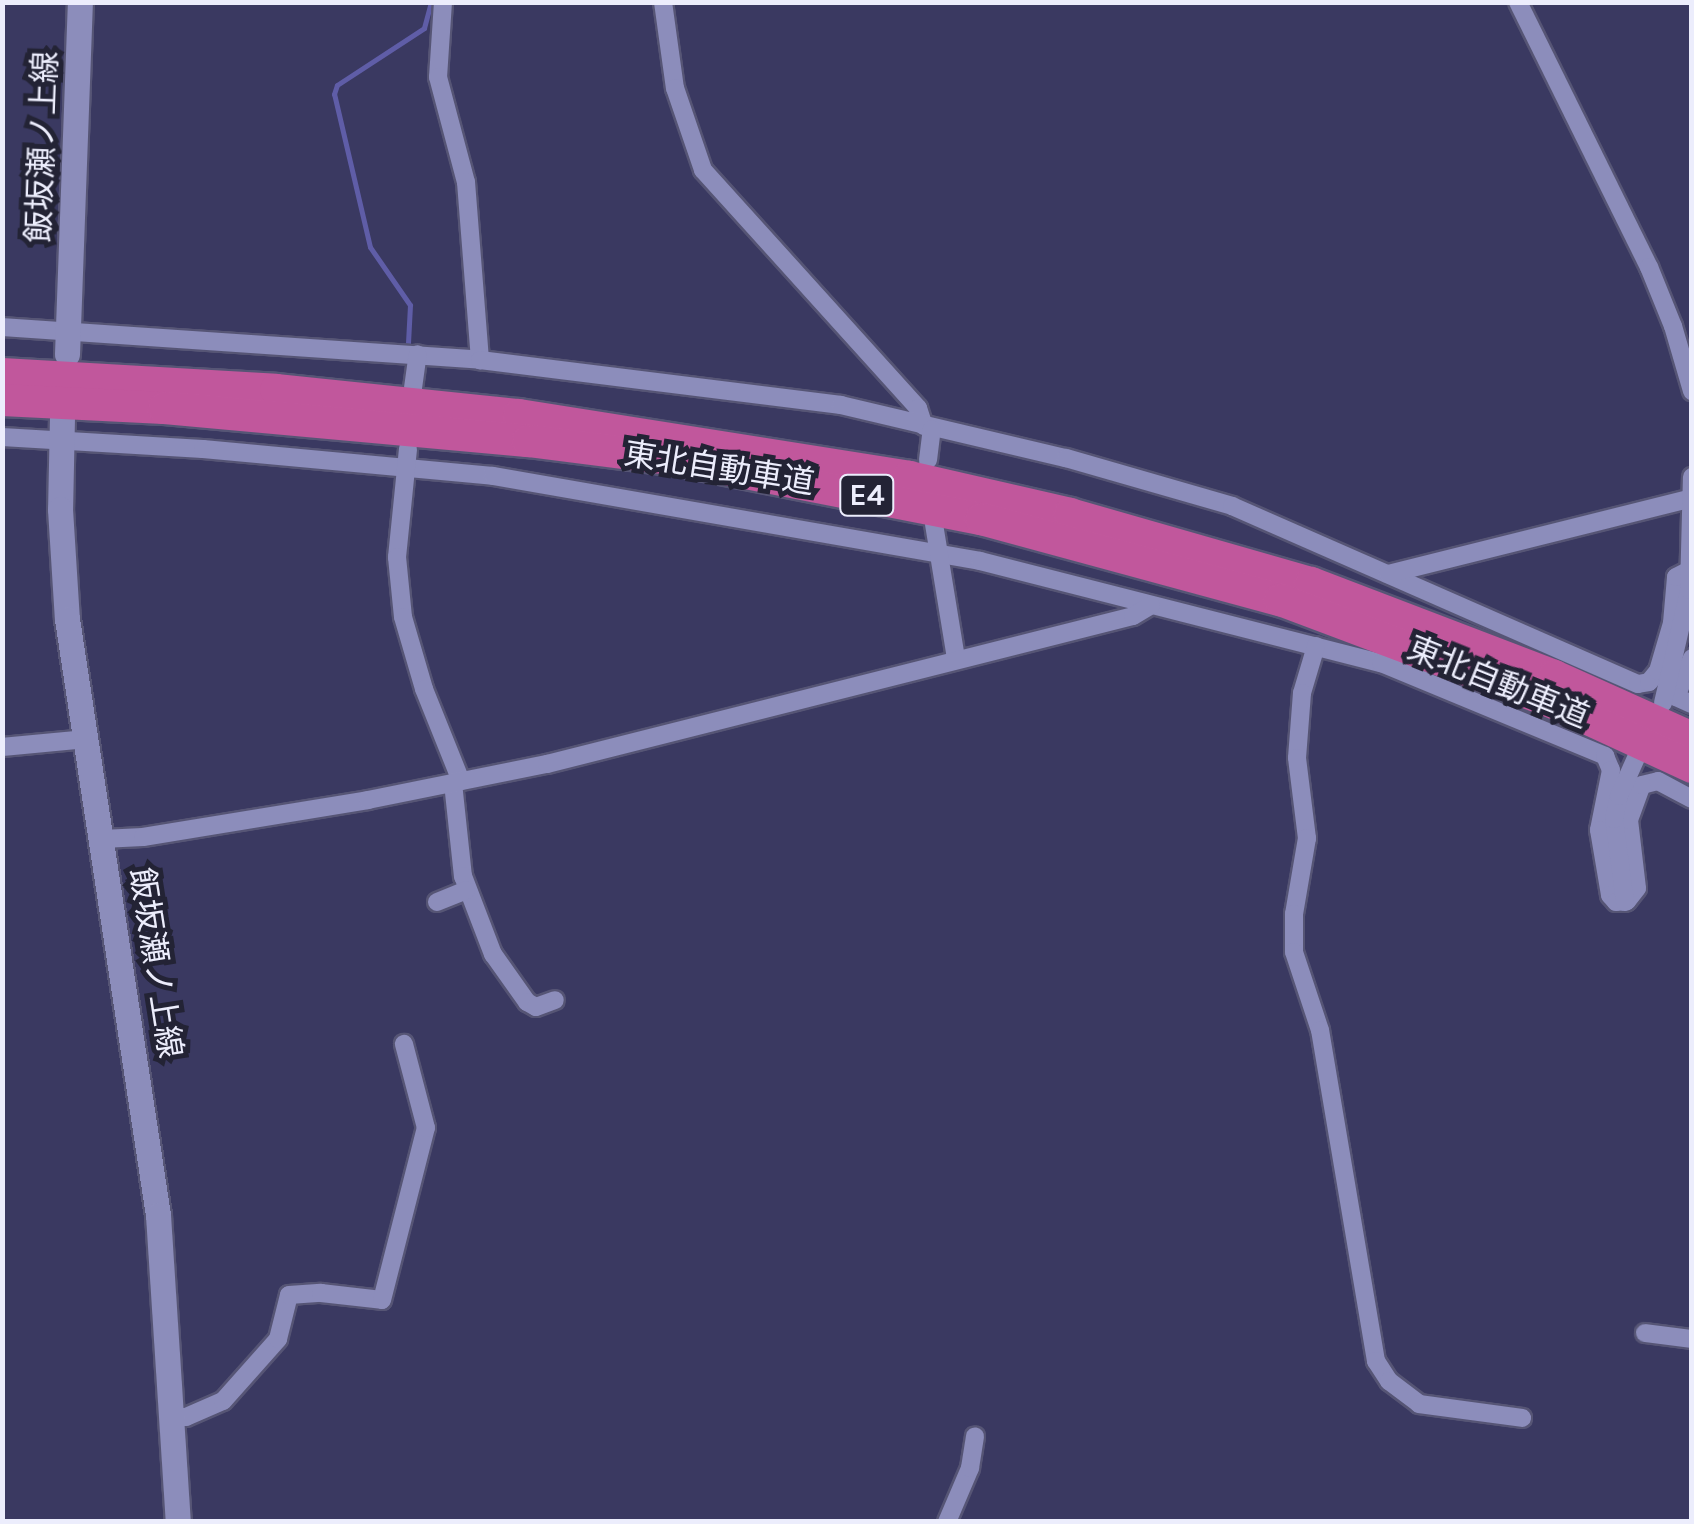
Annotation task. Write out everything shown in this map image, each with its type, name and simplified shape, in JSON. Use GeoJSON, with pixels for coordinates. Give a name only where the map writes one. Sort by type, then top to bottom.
{"type":"FeatureCollection","features":[{"type":"Feature","properties":{"kind":"highway","name":"東北自動車道"},"geometry":{"type":"LineString","coordinates":[[2,374],[276,390],[519,414],[909,477],[1070,514],[1311,583],[1554,676],[1692,738]]}},
{"type":"Feature","properties":{"kind":"highway","name":"東北自動車道"},"geometry":{"type":"LineString","coordinates":[[2,400],[324,421],[547,444],[698,464],[981,519],[1280,600],[1550,700],[1692,767]]}},
{"type":"Feature","properties":{"kind":"main road","name":"飯坂瀬ノ上線"},"geometry":{"type":"LineString","coordinates":[[68,341],[80,2]]}},
{"type":"Feature","properties":{"kind":"main road","name":"飯坂瀬ノ上線"},"geometry":{"type":"LineString","coordinates":[[61,428],[64,580],[158,1215],[178,1522]]}},
{"type":"Feature","properties":{"kind":"street"},"geometry":{"type":"LineString","coordinates":[[443,2],[438,77],[466,182],[480,360]]}},
{"type":"Feature","properties":{"kind":"street"},"geometry":{"type":"LineString","coordinates":[[663,2],[675,88],[703,170],[918,408],[928,428],[928,460]]}},
{"type":"Feature","properties":{"kind":"street"},"geometry":{"type":"LineString","coordinates":[[1518,2],[1649,266],[1692,391]]}},
{"type":"Feature","properties":{"kind":"street"},"geometry":{"type":"LineString","coordinates":[[2,327],[68,341],[418,354],[841,405],[1066,458],[1232,506],[1638,684],[1649,682],[1658,671],[1672,623],[1676,576],[1690,569]]}},
{"type":"Feature","properties":{"kind":"street"},"geometry":{"type":"LineString","coordinates":[[413,388],[418,354]]}},
{"type":"Feature","properties":{"kind":"street"},"geometry":{"type":"LineString","coordinates":[[2,437],[61,428],[407,458],[938,552],[1381,663],[1605,756],[1611,770],[1599,830],[1610,895],[1616,902],[1625,902],[1637,888],[1630,820],[1639,790],[1654,780],[1692,799]]}},
{"type":"Feature","properties":{"kind":"street"},"geometry":{"type":"LineString","coordinates":[[407,458],[397,557],[403,617],[457,782],[466,890],[493,954],[527,1002],[536,1007],[555,1000]]}},
{"type":"Feature","properties":{"kind":"street"},"geometry":{"type":"LineString","coordinates":[[1662,703],[1684,620],[1690,569],[1692,477]]}},
{"type":"Feature","properties":{"kind":"street"},"geometry":{"type":"LineString","coordinates":[[1388,574],[1690,499]]}},
{"type":"Feature","properties":{"kind":"street"},"geometry":{"type":"LineString","coordinates":[[934,524],[956,659]]}},
{"type":"Feature","properties":{"kind":"street"},"geometry":{"type":"LineString","coordinates":[[102,840],[162,834],[547,764],[1134,616],[1150,605]]}},
{"type":"Feature","properties":{"kind":"street"},"geometry":{"type":"LineString","coordinates":[[1316,646],[1302,693],[1297,758],[1307,838],[1294,914],[1294,952],[1325,1057],[1376,1361],[1389,1381],[1418,1404],[1522,1418]]}},
{"type":"Feature","properties":{"kind":"street"},"geometry":{"type":"LineString","coordinates":[[1692,658],[1676,697],[1692,704]]}},
{"type":"Feature","properties":{"kind":"street"},"geometry":{"type":"LineString","coordinates":[[2,748],[86,739]]}},
{"type":"Feature","properties":{"kind":"street"},"geometry":{"type":"LineString","coordinates":[[1625,902],[1614,819],[1618,796],[1636,758]]}},
{"type":"Feature","properties":{"kind":"street"},"geometry":{"type":"LineString","coordinates":[[437,902],[466,890]]}},
{"type":"Feature","properties":{"kind":"street"},"geometry":{"type":"LineString","coordinates":[[172,1416],[186,1417],[223,1401],[278,1339],[289,1296],[322,1293],[382,1300],[426,1128],[404,1044]]}},
{"type":"Feature","properties":{"kind":"street"},"geometry":{"type":"LineString","coordinates":[[1645,1334],[1692,1340]]}},
{"type":"Feature","properties":{"kind":"street"},"geometry":{"type":"LineString","coordinates":[[947,1522],[970,1468],[975,1436]]}},
{"type":"Feature","properties":{"kind":"waterway"},"geometry":{"type":"LineString","coordinates":[[408,343],[410,305],[370,247],[334,94],[337,85],[424,28],[431,2]]}}]}
